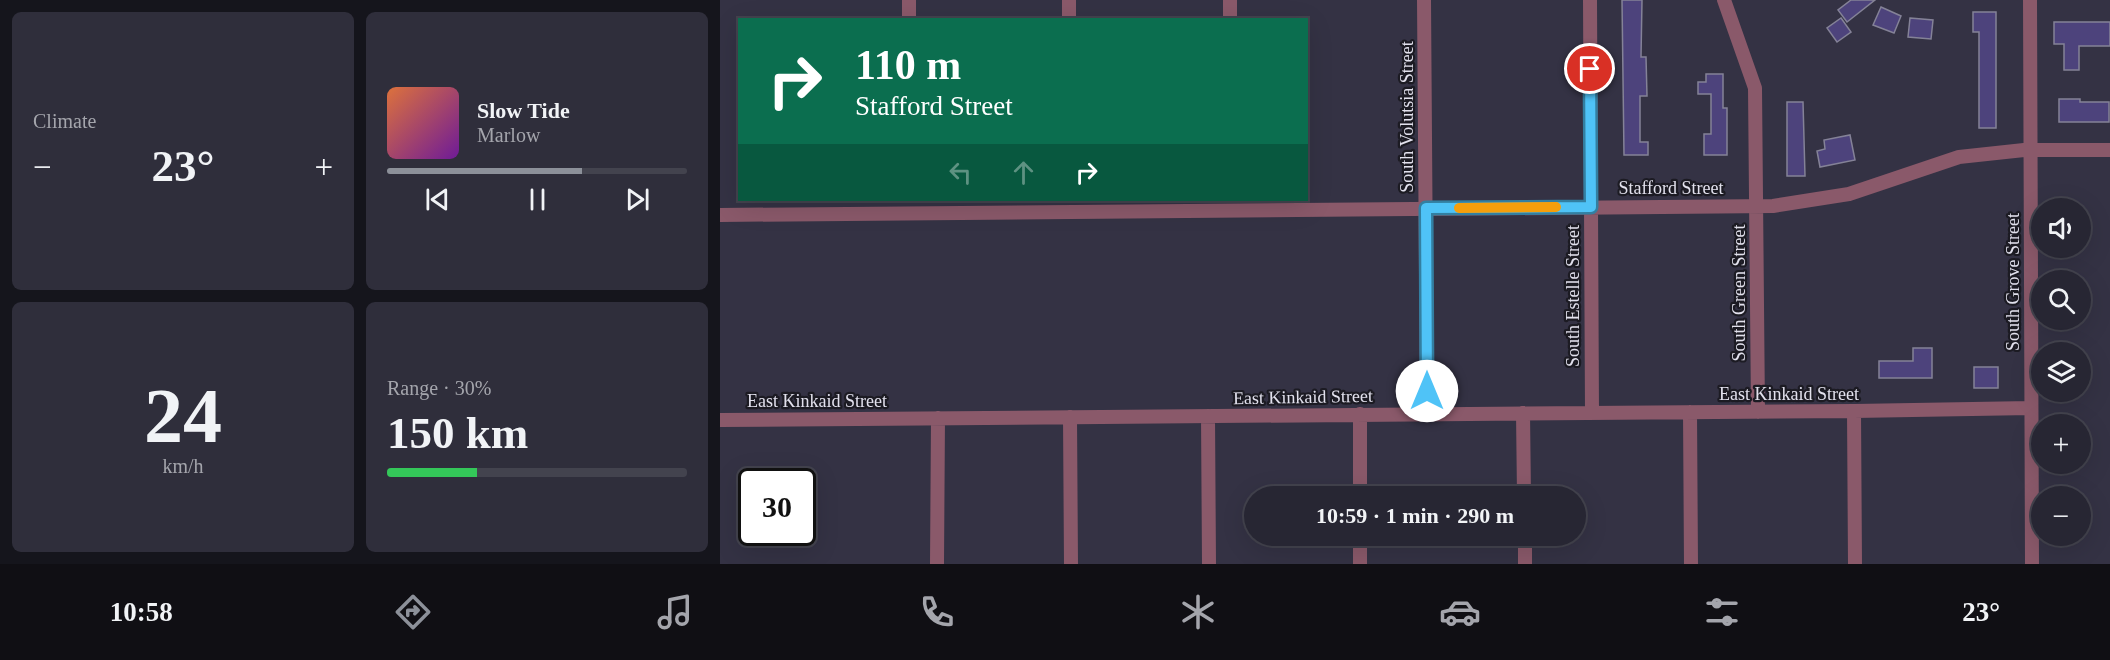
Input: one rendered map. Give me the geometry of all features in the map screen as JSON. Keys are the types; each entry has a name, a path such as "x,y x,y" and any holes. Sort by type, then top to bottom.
{"street":[{"path":"909,0 909,18"},
{"path":"1069,0 1069,18"},
{"path":"1230,0 1230,18"},
{"name":"South Volutsia Street","path":"1424,0 1427,414"},
{"name":"South Estelle Street","path":"1590,0 1592,412"},
{"name":"South Green Street","path":"1724,0 1755,88 1758,412"},
{"name":"South Grove Street","path":"2030,0 2032,564"},
{"name":"Stafford Street","path":"720,215 910,206 1230,205 1426,208 1773,206 1849,194 1959,157 2030,150 2110,150"},
{"name":"East Kinkaid Street","path":"720,420 2031,408"},
{"path":"1854,411 1855,564"},
{"path":"1690,412 1691,564"},
{"path":"1523,413 1524,486"},
{"path":"1360,414 1360,486"},
{"path":"1208,416 1209,564"},
{"path":"1070,417 1071,564"},
{"path":"937,564 938,418"},
{"path":"1360,546 1360,564"},
{"path":"1525,546 1525,564"}],"building":[{"path":"1622,0 1642,0 1641,57 1646,57 1647,96 1640,96 1640,142 1648,142 1648,155 1624,155"},
{"path":"1851,0 1875,0 1847,22 1838,10"},
{"path":"1881,7 1901,16 1894,33 1873,25"},
{"path":"1973,12 1996,12 1996,128 1979,128 1979,32 1973,32"},
{"path":"1841,18 1851,32 1837,42 1827,28"},
{"path":"1910,18 1933,20 1931,39 1908,37"},
{"path":"2054,22 2110,22 2110,46 2079,46 2079,70 2064,70 2064,44 2054,44"},
{"path":"1706,74 1723,74 1723,108 1727,108 1727,155 1704,155 1704,134 1711,134 1711,94 1698,94 1698,82 1706,82"},
{"path":"2059,99 2109,102 2109,122 2059,122"},
{"path":"1787,102 1803,102 1805,176 1787,176"},
{"path":"1850,135 1855,160 1820,167 1817,151 1825,149 1824,140"},
{"path":"1913,348 1932,348 1932,378 1879,378 1879,361 1913,361"},
{"path":"1974,367 1998,367 1998,388 1974,388"}],"slow traffic":[{"path":"1459,208 1556,207"}],"route":[{"path":"1427,391 1426,208 1591,207 1590,69"}]}
